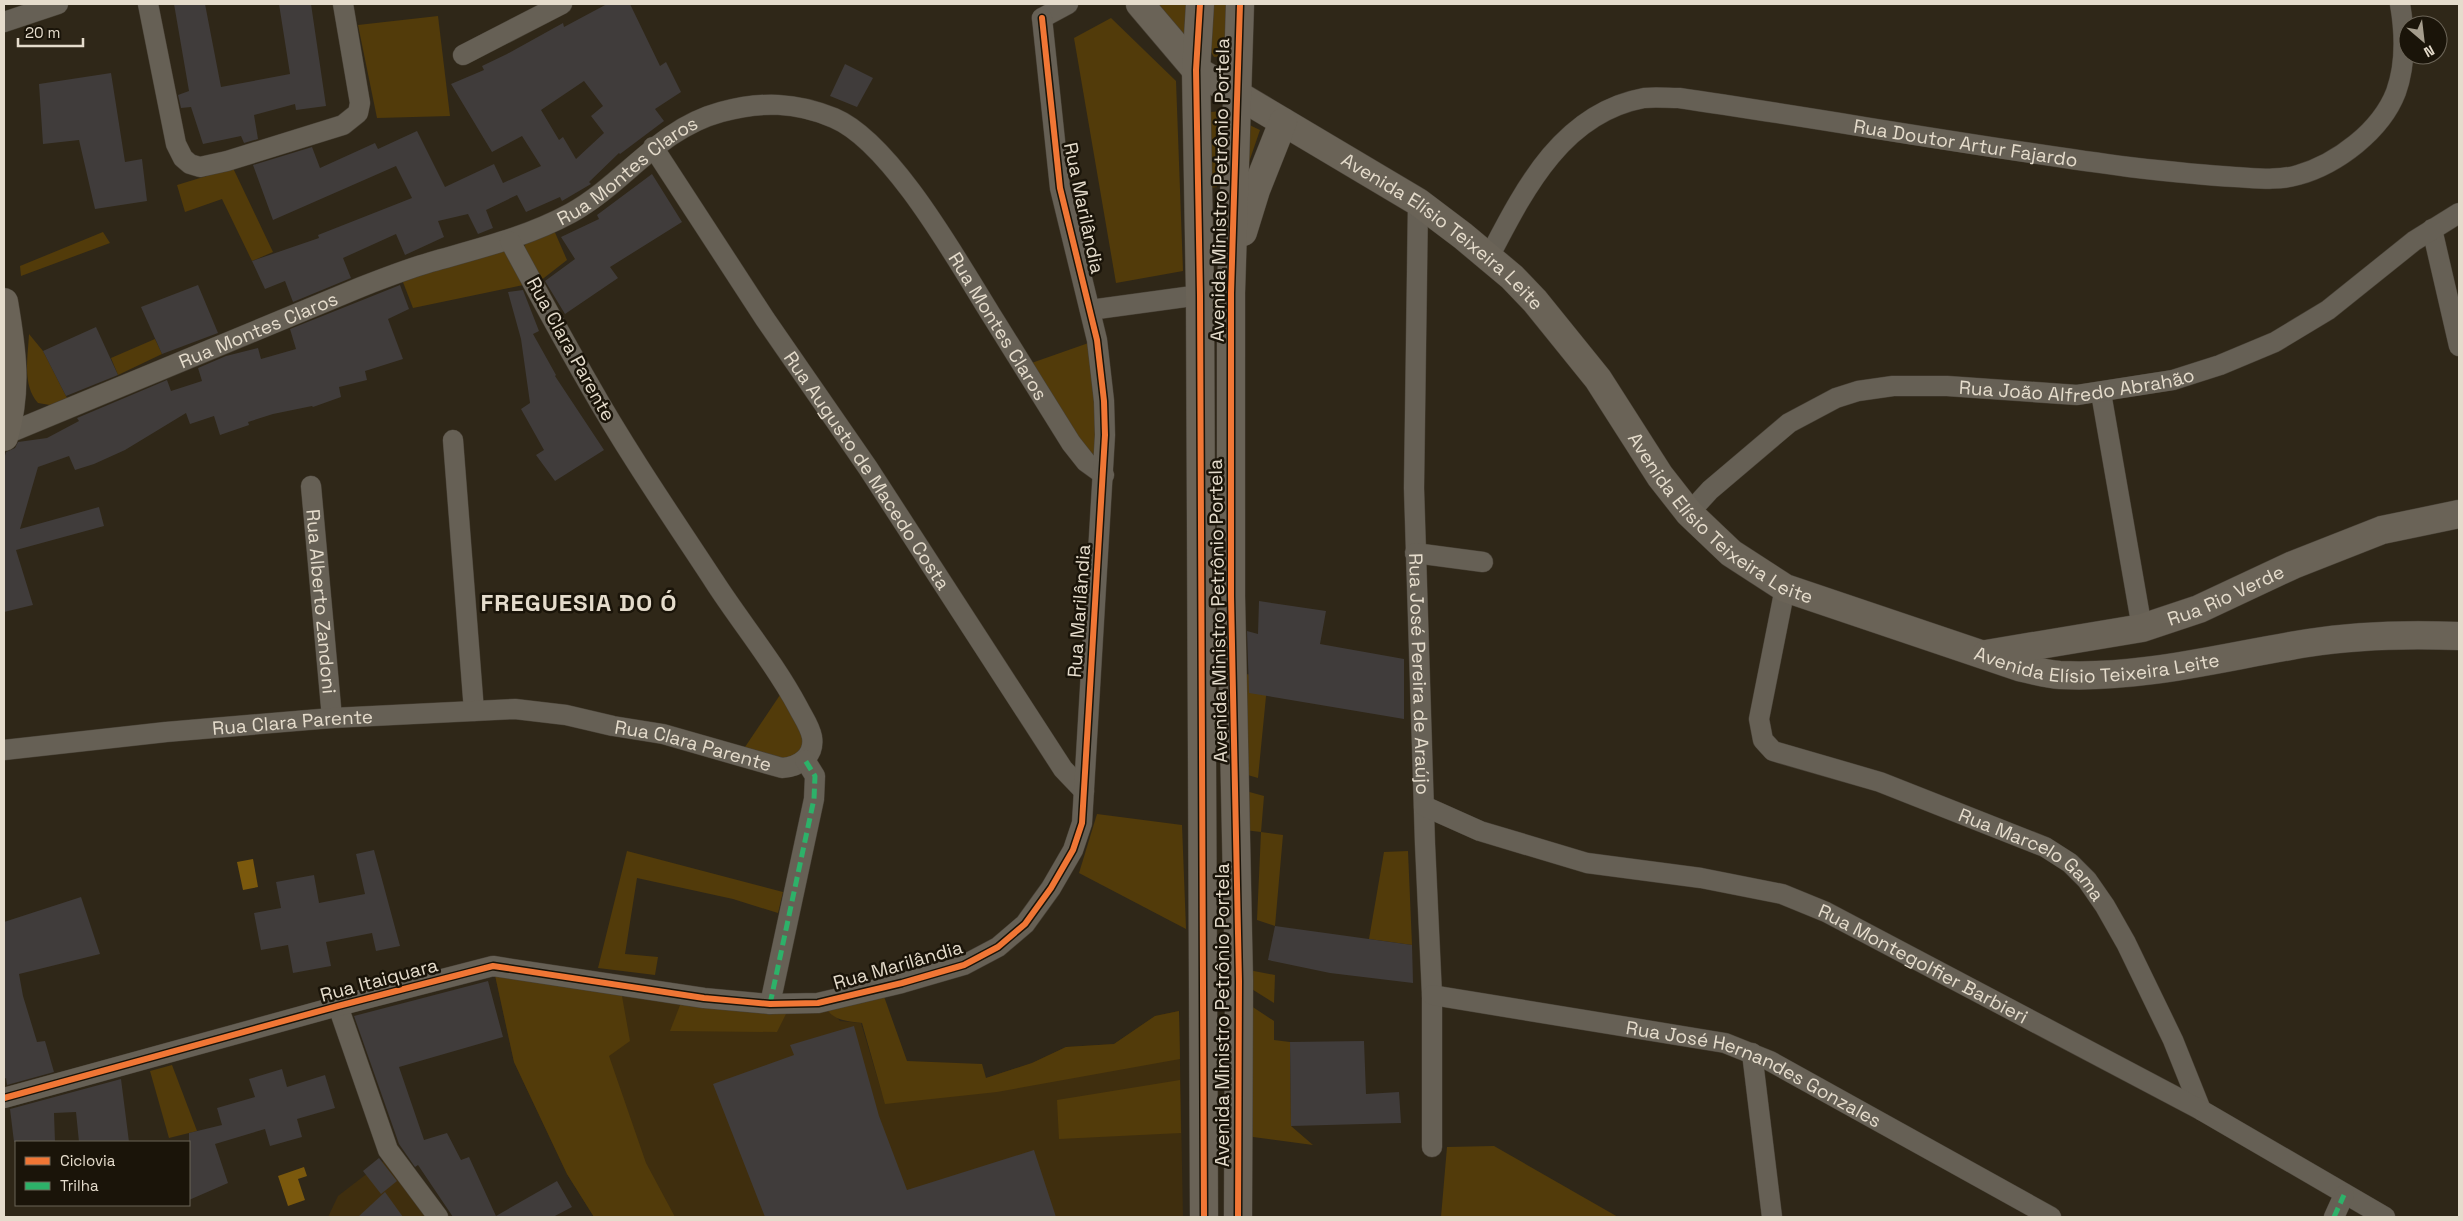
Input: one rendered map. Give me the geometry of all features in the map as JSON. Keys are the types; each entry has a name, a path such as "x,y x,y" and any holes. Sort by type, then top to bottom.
{"street":[{"path":"4,22 58,4"},
{"path":"148,4 176,144 183,158 190,164 200,167 228,161 343,125 358,113 360,102 343,4"},
{"path":"463,55 562,4"},
{"path":"1036,11 1068,4"},
{"name":"Avenida Elísio Teixeira Leite","path":"1140,4 1196,70 1418,202 1489,257 1535,301 1581,356 1598,379 1660,476 1689,513 1730,553 1785,588 2019,667 2058,675 2085,676 2167,669 2354,637 2394,634 2459,636"},
{"name":"Avenida Ministro Petrônio Portela","path":"1200,4 1196,70 1200,295 1204,1217"},
{"name":"Avenida Ministro Petrônio Portela","path":"1238,1217 1239,981 1231,596 1232,280 1240,4"},
{"name":"Rua Doutor Artur Fajardo","path":"1489,257 1521,196 1550,156 1573,131 1611,108 1646,98 1679,98 2070,159 2188,174 2268,179 2298,175 2316,168 2347,151 2369,131 2384,113 2396,93 2403,65 2404,27 2400,4"},
{"name":"Rua Marilândia","path":"770,1004 818,1002 902,984 964,965 998,947 1025,924 1051,888 1073,850 1082,823 1104,475 1105,435 1102,374 1090,310 1060,188 1036,11"},
{"name":"Rua Montes Claros","path":"4,436 361,287 430,262 510,241 573,212 592,199 653,147 682,128 720,112 759,103 796,106 835,119 860,135 895,172 936,225 1071,443 1086,462 1104,475"},
{"path":"1090,310 1200,295 1232,280 1256,190 1284,122"},
{"name":"Rua Augusto de Macedo Costa","path":"653,147 729,264 868,468 1063,769 1084,791"},
{"name":"Rua José Pereira de Araújo","path":"1418,202 1414,488 1432,995 1432,1147"},
{"name":"Rua João Alfredo Abrahão","path":"1689,513 1710,490 1789,423 1836,398 1858,391 1893,386 1947,386 2077,395 2101,393 2173,380 2220,365 2274,342 2328,310 2414,241 2459,213"},
{"path":"2432,229 2459,346"},
{"name":"Rua Clara Parente","path":"4,750 166,732 332,718 515,709 566,715 614,726 663,734 782,768 794,767 805,760 812,749 812,738 809,727 786,684 716,584 628,449 590,387 510,241"},
{"path":"4,302 13,352 14,380 4,436"},
{"path":"2101,393 2142,628"},
{"path":"453,440 474,711"},
{"name":"Rua Alberto Zandoni","path":"310,486 332,718"},
{"name":"Rua Rio Verde","path":"1984,654 2142,628 2199,609 2293,566 2382,530 2459,514"},
{"path":"1416,553 1483,562"},
{"name":"Rua Marcelo Gama","path":"1785,588 1759,719 1762,740 1773,751 1880,782 2045,846 2070,862 2087,880 2105,906 2126,943 2173,1040 2201,1110"},
{"path":"770,1004 814,799 815,776 805,760"},
{"name":"Rua Montegolfier Barbieri","path":"1424,806 1480,831 1587,863 1700,878 1782,894 1826,912 2201,1110 2385,1217"},
{"name":"Rua Itaiquara","path":"4,1098 338,1006 493,966 704,998 770,1004"},
{"name":"Rua José Hernandes Gonzales","path":"1432,995 1725,1043 1770,1061 2052,1217"},
{"path":"338,1006 388,1150 438,1217"},
{"path":"1752,1053 1772,1217"},
{"path":"2334,1217 2344,1194"}],"shaded area":[{"path":"1140,4 1200,4 1196,70"},
{"path":"1213,4 1229,4 1226,56 1214,57 1209,49"},
{"path":"438,16 450,116 377,118 358,25"},
{"path":"1111,18 1176,81 1183,271 1116,283 1074,38"},
{"path":"1222,111 1217,187 1210,188 1211,112"},
{"path":"1241,121 1260,130 1248,165"},
{"path":"233,168 273,252 252,261 222,199 185,212 177,185"},
{"path":"553,228 567,260 540,281 523,250 528,237"},
{"path":"103,232 110,243 21,276 20,266"},
{"path":"510,244 528,284 413,308 401,277"},
{"path":"29,334 43,351 67,398 50,405 38,403 33,396 27,370"},
{"path":"155,339 162,354 118,375 111,358"},
{"path":"1097,340 1104,475 1023,366"},
{"path":"1233,673 1268,676 1258,778 1234,771"},
{"path":"784,689 809,736 794,763 741,753"},
{"path":"1235,788 1264,796 1261,832 1236,829"},
{"path":"1097,814 1182,825 1186,929 1079,873"},
{"path":"1261,832 1283,835 1275,926 1257,920"},
{"path":"627,851 783,892 778,913 733,899 637,878 625,954 658,957 655,975 598,968"},
{"path":"1408,851 1412,945 1369,939 1384,852"},
{"path":"253,859 258,887 243,890 237,862"},
{"path":"493,966 823,1002 840,1021 861,1023 882,1093 986,1078 1032,1063 1066,1047 1114,1044 1155,1016 1179,1011 1183,1217 594,1217 567,1174 514,1062"},
{"path":"493,966 620,985 630,1041 609,1056 646,1163 675,1217 594,1217 567,1174 514,1062"},
{"path":"1238,968 1275,975 1274,1003 1239,981"},
{"path":"881,988 907,1061 982,1064 986,1078 1032,1063 1066,1047 1114,1044 1155,1016 1179,1011 1180,1059 997,1092 885,1104 862,1023 834,1016 823,1002"},
{"path":"684,995 791,1004 777,1032 670,1031"},
{"path":"1239,998 1274,1021 1274,1040 1290,1042 1291,1126 1313,1145 1238,1135"},
{"path":"172,1065 197,1131 169,1138 150,1071"},
{"path":"1180,1080 1181,1133 1059,1139 1057,1100"},
{"path":"1494,1146 1618,1217 1441,1217 1447,1147"},
{"path":"386,1159 429,1217 328,1217 338,1196"},
{"path":"304,1167 307,1176 298,1179 305,1200 288,1206 278,1176"}],"building":[{"path":"174,4 205,4 221,87 290,74 279,4 311,4 326,106 296,110 295,104 254,115 258,139 244,143 241,136 203,144 191,107 181,108 178,95 189,91"},
{"path":"607,4 630,4 660,66 666,62 681,92 655,109 664,121 619,153 589,182 591,184 562,201 560,197 526,212 517,195 486,210 493,228 478,234 468,214 438,221 444,237 405,255 396,234 343,258 351,278 293,302 285,281 265,289 252,261 319,238 318,235 412,198 396,166 273,220 253,165 312,147 320,168 375,143 378,149 417,131 445,187 494,164 503,183 541,166 522,136 492,152 451,84 484,70 482,66 563,23 564,27","holes":["584,81 603,106 591,116 604,133 576,159 563,137 559,140 541,110"]},
{"path":"845,64 873,78 857,107 830,96"},
{"path":"111,73 125,162 142,159 147,201 95,209 79,140 43,144 39,84"},
{"path":"652,174 682,222 610,267 618,278 565,314 545,281 575,259 561,237 599,219 597,215"},
{"path":"198,285 218,333 162,354 141,307"},
{"path":"400,285 409,309 388,319 403,359 365,371 367,380 339,387 341,397 313,407 273,414 248,422 249,425 220,435 214,416 190,424 186,413 125,450 94,464 75,470 69,456 38,467 20,529 99,507 104,526 16,550 33,605 4,612 4,459 6,452 15,448 18,442 47,438 79,421 77,418 167,380 171,391 202,381 198,368 226,356 258,348 261,359 296,349 290,329"},
{"path":"523,290 539,331 533,334 555,376 604,450 555,481 536,455 544,450 521,409 530,403 521,339 508,292"},
{"path":"96,327 118,375 66,396 43,351"},
{"path":"1259,601 1326,611 1320,644 1404,659 1404,719 1249,693 1247,631 1258,634"},
{"path":"374,850 400,946 376,951 372,933 326,942 331,966 293,973 288,945 261,950 254,913 281,908 276,882 314,875 319,903 365,894 356,854"},
{"path":"81,897 100,954 19,974 23,996 37,1042 45,1041 54,1072 7,1085 6,1078 4,1079 4,922"},
{"path":"1275,926 1412,945 1413,983 1330,973 1268,960"},
{"path":"488,981 503,1037 399,1067 424,1140 447,1133 461,1160 469,1157 496,1216 557,1181 572,1207 553,1217 453,1217 418,1165 415,1167 399,1144 354,1016"},
{"path":"854,1026 879,1116 907,1190 1034,1150 1056,1217 765,1217 713,1084 794,1055 790,1045"},
{"path":"1364,1041 1366,1094 1399,1092 1401,1123 1291,1126 1290,1042"},
{"path":"282,1069 287,1087 325,1075 335,1108 297,1119 302,1137 270,1146 265,1129 215,1144 228,1183 190,1200 189,1133 222,1125 217,1108 255,1097 249,1079"},
{"path":"121,1079 129,1141 79,1141 76,1112 54,1113 55,1141 14,1142 10,1109"},
{"path":"379,1158 397,1181 381,1194 363,1171"},
{"path":"385,1192 403,1217 358,1217"}],"marked path":[{"path":"770,1004 814,799 815,776 805,760"},
{"path":"2334,1217 2344,1195"}],"cycle path":[{"path":"1200,4 1196,70 1200,295 1204,1217"},
{"path":"1238,1217 1239,981 1231,596 1231,293 1240,4"},
{"path":"4,1098 338,1006 493,966 704,998 770,1004 818,1003 902,983 964,965 998,947 1025,924 1051,888 1073,850 1082,823 1105,435 1104,401 1097,340 1060,188 1042,18"}],"district":[{"name":"FREGUESIA DO Ó","path":"579,602"}]}
